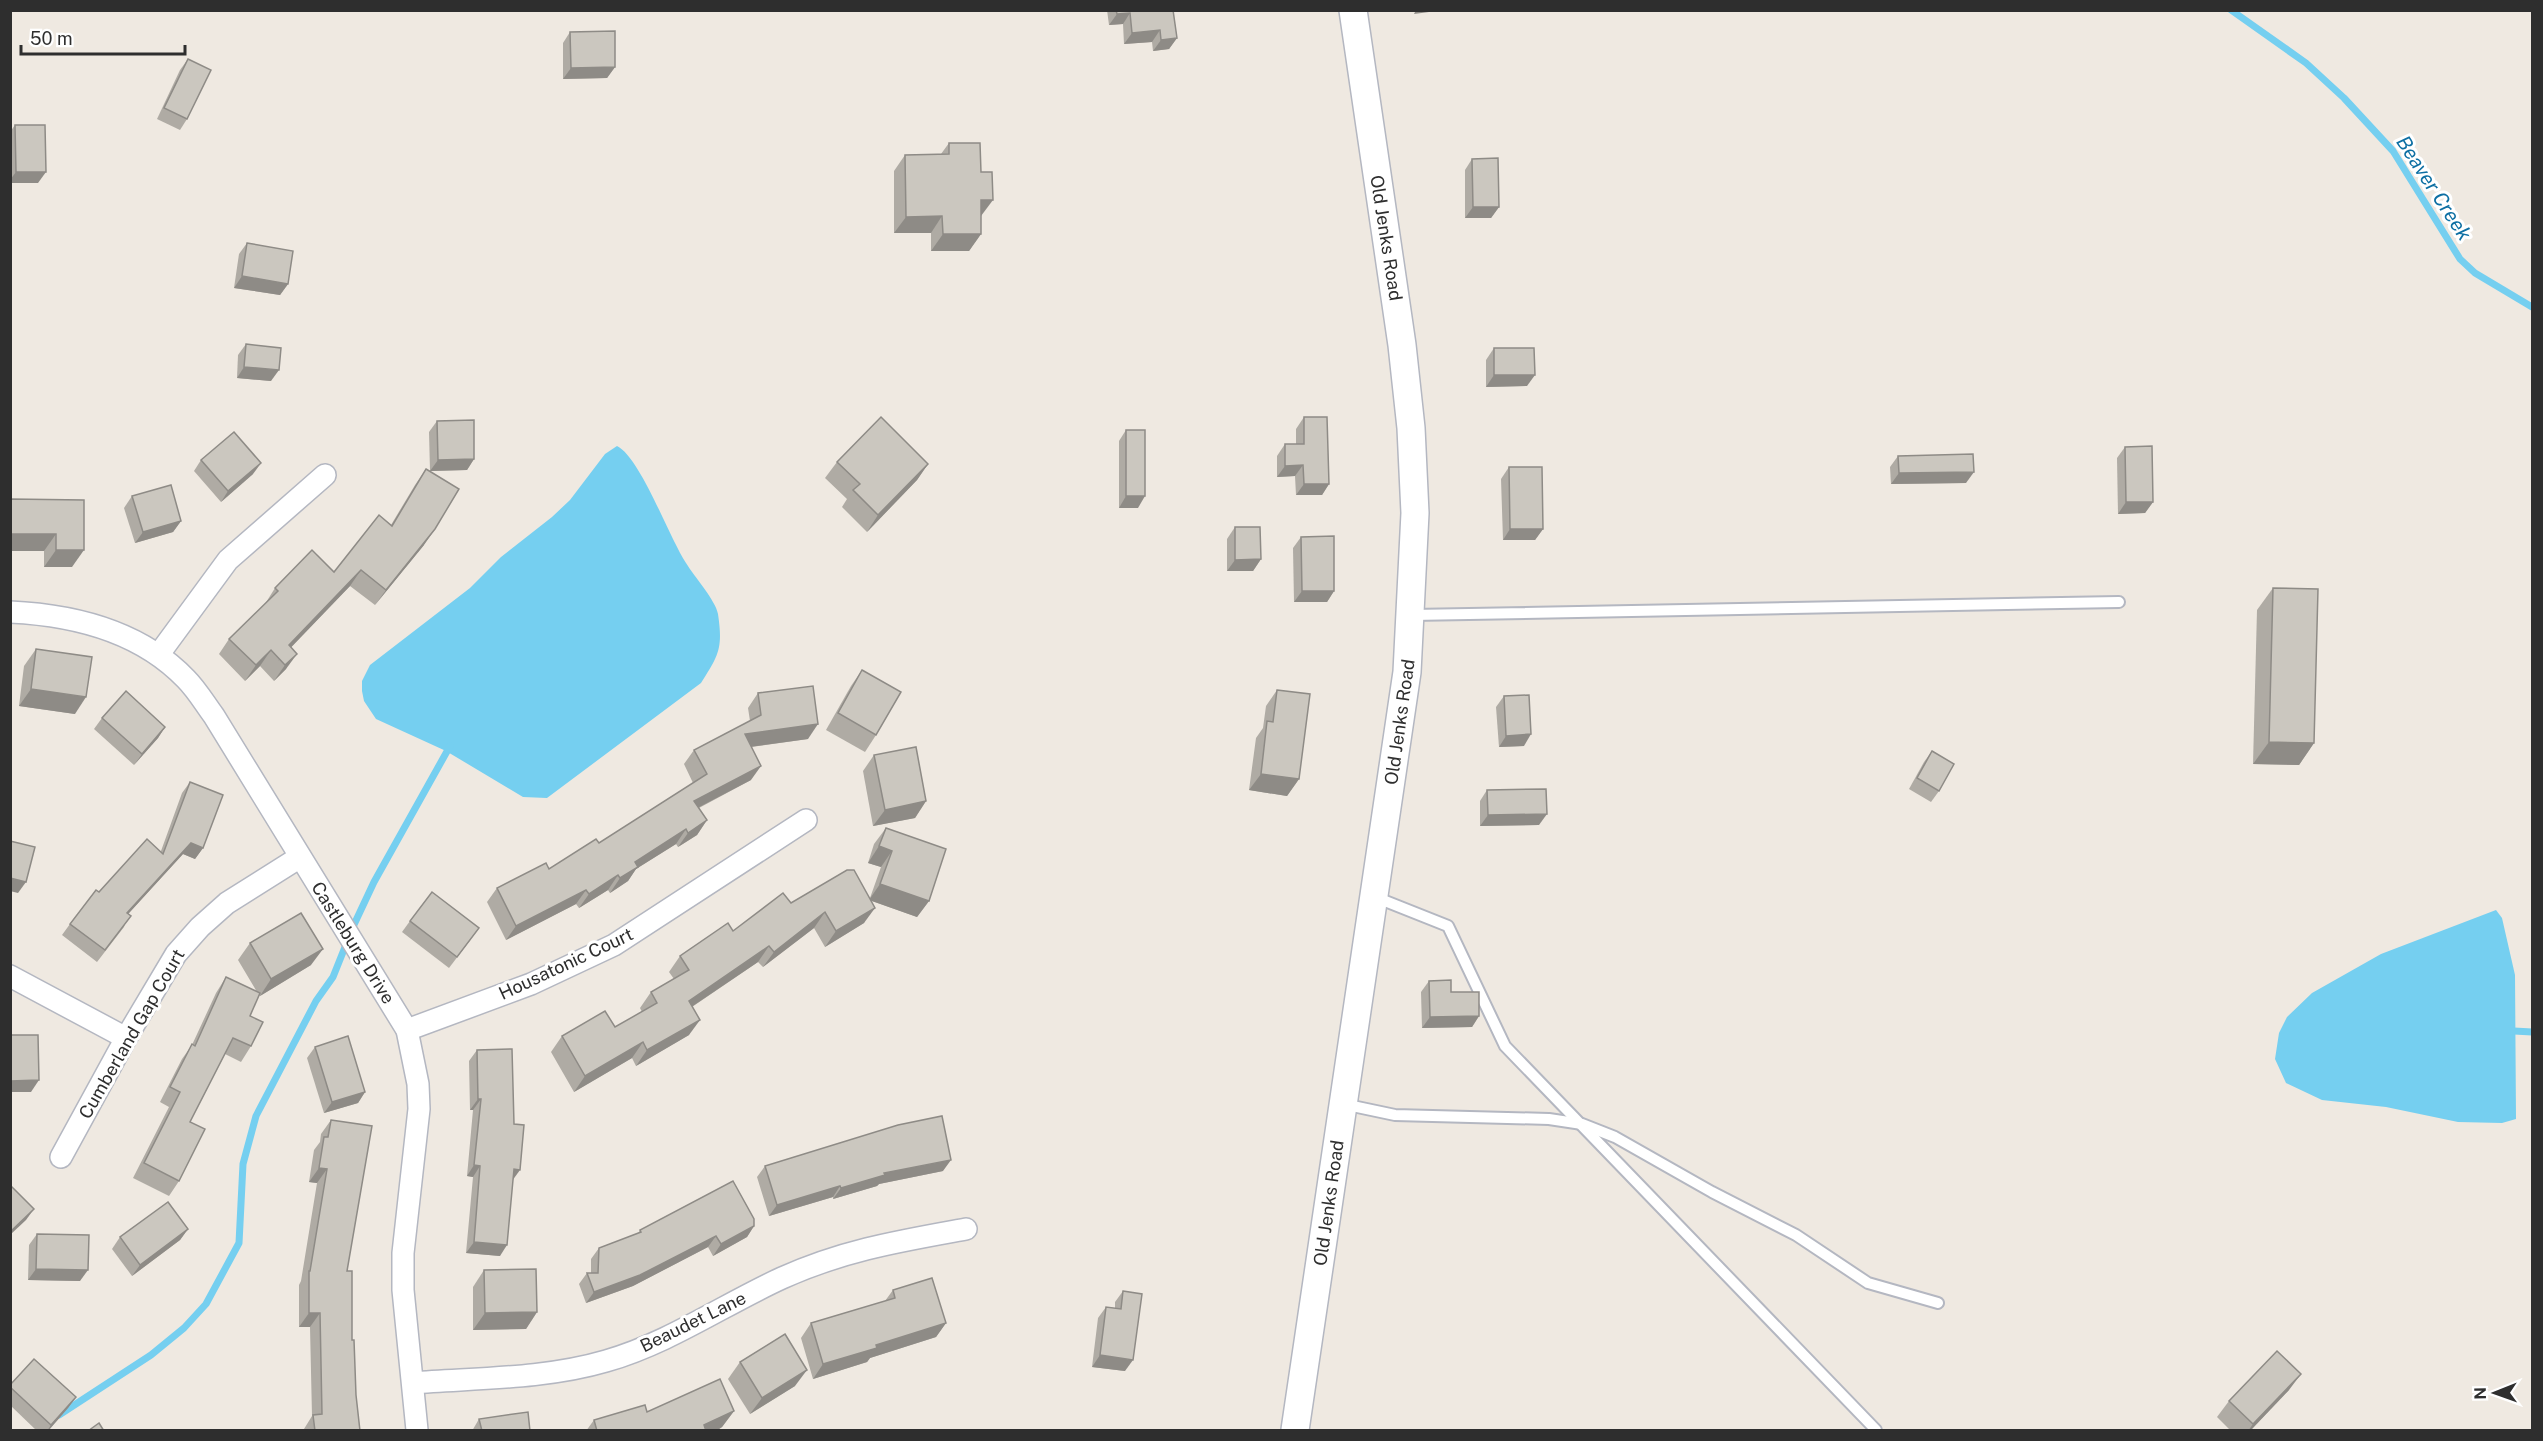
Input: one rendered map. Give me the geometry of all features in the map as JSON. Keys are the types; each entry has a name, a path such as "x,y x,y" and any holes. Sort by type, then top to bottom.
{"street":[{"name":"Old Jenks Road","path":"1295,1431 1375,897 1407,672 1412,615 1415,513 1411,428 1402,345 1353,10"},
{"path":"159,654 228,560 325,474"},
{"name":"Castleburg Drive","path":"10,612 82,620 121,634 159,654 188,680 214,716 407,1030 417,1075 419,1109 403,1253 403,1290 417,1431"},
{"name":"Housatonic Court","path":"407,1030 531,984 614,945 806,820"},
{"name":"Cumberland Gap Court","path":"61,1157 126,1038 176,954 200,927 227,903 300,857"},
{"path":"10,976 126,1038"},
{"name":"Beaudet Lane","path":"413,1383 547,1372 579,1368 607,1361 642,1349 814,1264 870,1246 966,1229"}],"lane":[{"path":"1412,615 2119,602"},
{"path":"1375,897 1448,926 1504,1046 1876,1431"},
{"path":"1343,1104 1395,1115 1549,1119 1582,1125 1615,1137 1712,1192 1796,1235 1868,1283 1938,1303"}],"water":[{"path":"617,446 635,465 679,551 709,596 718,614 720,643 716,658 701,683 547,798 523,797 446,751 376,719 364,701 362,691 362,681 370,665 470,588 501,557 552,517 570,500 605,454"},
{"path":"2496,910 2502,918 2515,975 2516,1119 2502,1123 2458,1122 2386,1107 2322,1100 2286,1083 2275,1059 2279,1033 2287,1017 2312,993 2381,954"}],"building":[{"path":"1116,10 1173,10 1177,38 1161,40 1160,30 1132,33 1130,13 1117,14"},
{"path":"615,31 615,67 571,68 570,32"},
{"path":"188,59 211,70 187,119 164,108"},
{"path":"15,125 45,125 46,172 16,172"},
{"path":"949,143 980,143 981,172 992,172 993,200 981,200 981,234 943,234 942,216 906,217 905,155 949,154"},
{"path":"1498,158 1499,207 1473,207 1472,159"},
{"path":"247,243 293,251 288,284 242,276"},
{"path":"246,344 281,348 279,370 244,367"},
{"path":"1494,348 1534,348 1535,375 1494,375"},
{"path":"881,417 928,464 878,515 853,490 860,484 837,462"},
{"path":"1304,417 1327,417 1329,484 1304,484 1303,465 1285,466 1285,444 1304,444"},
{"path":"474,420 474,459 438,460 437,421"},
{"path":"1126,430 1145,430 1145,496 1126,496"},
{"path":"234,432 261,463 228,491 201,460"},
{"path":"2152,446 2153,502 2126,502 2125,447"},
{"path":"1973,454 1974,472 1899,473 1898,456"},
{"path":"1509,467 1542,467 1543,529 1510,529"},
{"path":"426,469 459,489 435,529 386,590 361,570 289,645 297,654 285,665 271,650 256,665 229,639 278,591 275,588 312,550 334,572 379,515 392,526"},
{"path":"171,485 181,521 143,532 132,496"},
{"path":"10,499 84,500 84,550 56,550 56,534 10,534"},
{"path":"1235,527 1260,527 1261,559 1235,560"},
{"path":"1334,536 1334,591 1302,591 1301,537"},
{"path":"2273,588 2318,589 2314,743 2269,742"},
{"path":"36,649 92,657 86,697 31,689"},
{"path":"862,670 901,692 876,735 838,713"},
{"path":"813,686 818,724 745,734 761,766 694,801 707,820 688,833 686,829 635,862 638,867 620,878 618,875 589,894 586,890 516,926 497,888 546,863 549,869 596,839 599,843 707,774 694,750 761,715 758,693"},
{"path":"1277,690 1310,694 1299,779 1261,774 1267,721 1273,722"},
{"path":"126,691 165,727 142,754 102,718"},
{"path":"1529,695 1531,734 1506,736 1504,696"},
{"path":"916,747 926,801 885,810 874,755"},
{"path":"1932,751 1954,764 1939,791 1917,778"},
{"path":"190,782 223,795 203,848 191,843 127,913 131,916 105,950 70,924 96,890 99,892 147,839 163,854"},
{"path":"1546,789 1547,814 1488,815 1487,790"},
{"path":"886,828 946,849 929,901 880,884 892,851 879,846"},
{"path":"10,841 35,847 26,882 10,878"},
{"path":"847,870 854,870 875,908 836,931 825,912 774,952 769,946 689,1001 700,1020 647,1050 643,1042 585,1076 562,1036 605,1011 615,1027 657,1003 651,992 689,970 680,956 728,923 733,931 783,893 791,903"},
{"path":"432,892 479,928 457,957 410,921"},
{"path":"301,913 323,949 271,979 250,943"},
{"path":"226,977 260,993 250,1016 263,1022 251,1046 233,1038 190,1122 205,1129 179,1181 144,1163 180,1092 170,1087 192,1044 195,1046"},
{"path":"1451,980 1451,992 1479,992 1479,1016 1430,1017 1429,981"},
{"path":"10,1035 38,1035 39,1080 10,1081"},
{"path":"348,1036 365,1092 332,1102 315,1047"},
{"path":"512,1049 514,1124 524,1125 520,1170 514,1169 507,1245 474,1242 480,1166 474,1165 481,1099 478,1099 477,1050"},
{"path":"942,1116 951,1160 884,1173 885,1175 777,1205 765,1166 898,1125"},
{"path":"331,1120 372,1126 347,1271 352,1271 352,1340 354,1340 360,1431 315,1431 313,1415 322,1414 320,1313 309,1313 309,1271 327,1169 319,1168 324,1137 328,1137"},
{"path":"733,1181 754,1219 754,1226 721,1244 716,1236 640,1275 594,1292 587,1273 598,1273 599,1248 641,1232 640,1230"},
{"path":"10,1185 34,1209 10,1232"},
{"path":"168,1202 188,1229 140,1265 120,1237"},
{"path":"37,1234 89,1235 88,1270 36,1269"},
{"path":"536,1269 537,1312 485,1313 484,1270"},
{"path":"932,1278 946,1323 876,1345 877,1348 823,1364 811,1323 895,1298 893,1290"},
{"path":"1123,1291 1142,1294 1133,1360 1100,1355 1106,1307 1121,1309"},
{"path":"785,1334 807,1370 762,1398 740,1362"},
{"path":"2277,1351 2301,1374 2253,1424 2229,1401"},
{"path":"34,1359 76,1397 51,1425 10,1387"},
{"path":"720,1379 734,1411 704,1425 706,1431 597,1431 594,1420 645,1405 647,1412"},
{"path":"528,1412 530,1431 482,1431 479,1419"},
{"path":"99,1423 104,1431 88,1431"}],"waterway":[{"name":"Beaver Creek","path":"2231,10 2306,63 2344,98 2393,151 2460,259 2475,273 2532,307"},
{"path":"351,931 374,882 450,746"},
{"path":"59,1415 151,1355 184,1328 206,1304 239,1243 243,1164 256,1116 316,1001 333,977 347,942"},
{"path":"2514,1031 2532,1032"}]}
